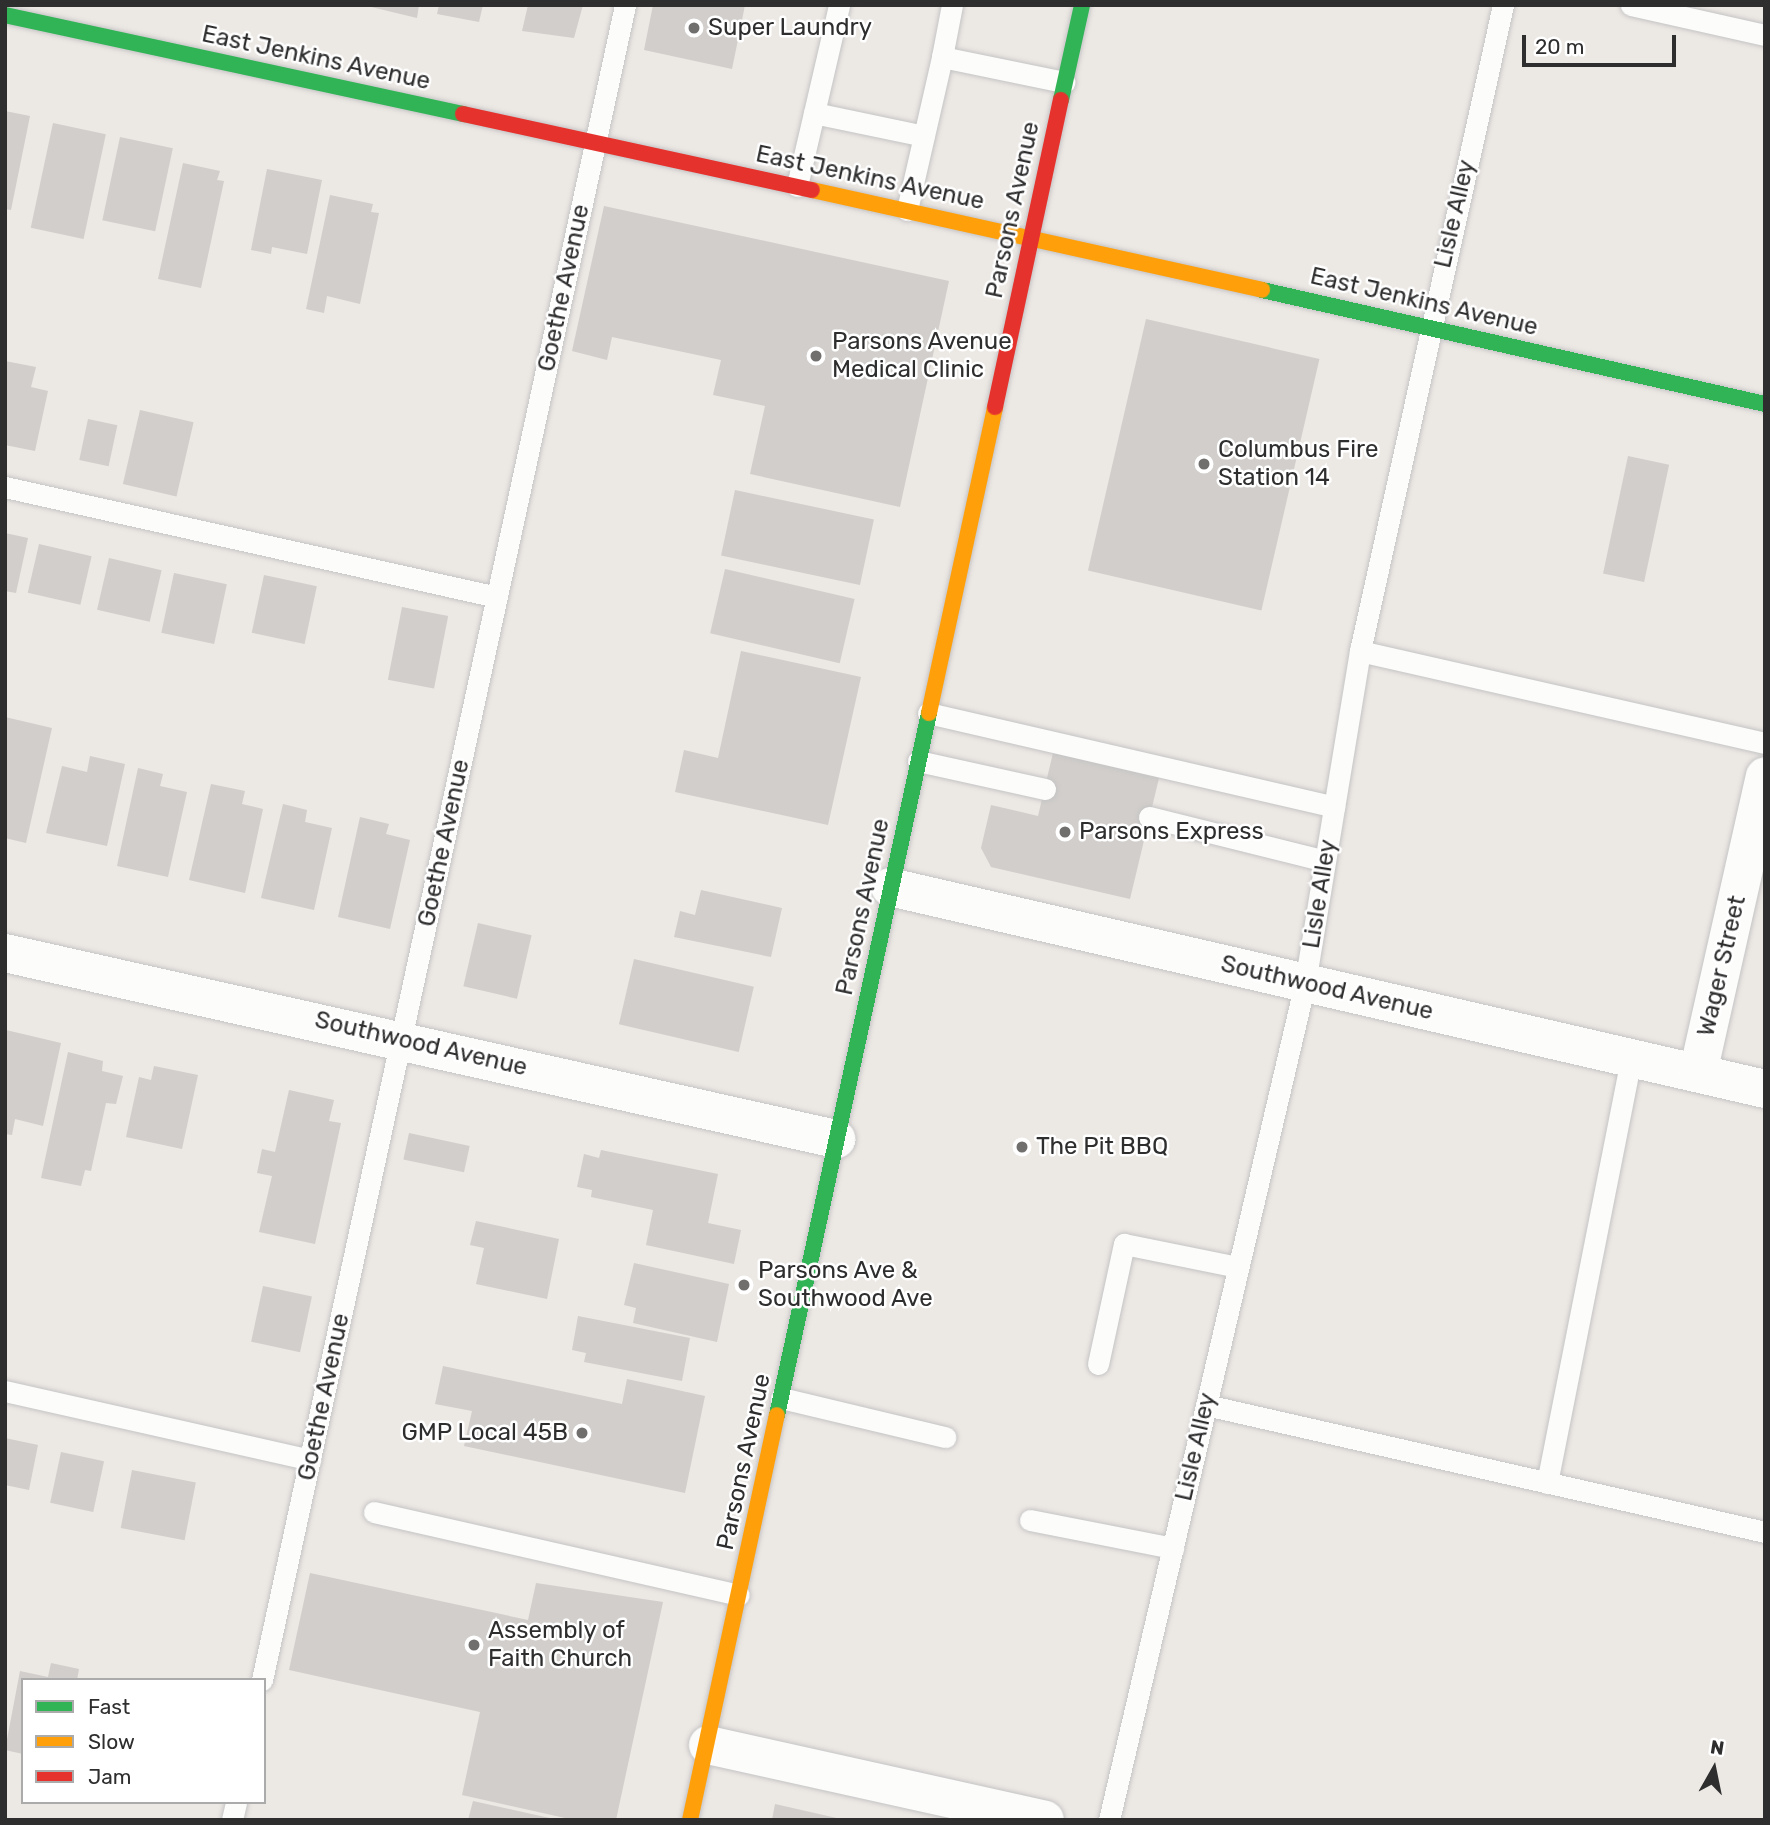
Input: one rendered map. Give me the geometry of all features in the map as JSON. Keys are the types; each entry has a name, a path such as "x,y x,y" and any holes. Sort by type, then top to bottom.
{"main road":[{"name":"Parsons Avenue","path":"690,1820 1082,5"},
{"name":"East Jenkins Avenue","path":"5,15 1031,237 1765,404"}],"street":[{"name":"Wager Street","path":"1698,1073 1765,776"},
{"name":"Southwood Avenue","path":"890,887 1765,1088"},
{"name":"Southwood Avenue","path":"5,953 401,1039 836,1139"},
{"path":"708,1745 1045,1820"}],"lane":[{"name":"Goethe Avenue","path":"262,1678 625,5"},
{"path":"797,186 839,5"},
{"path":"906,210 953,5"},
{"name":"Lisle Alley","path":"1109,1820 1305,982 1360,651 1429,327 1503,5"},
{"path":"1631,5 1765,35"},
{"path":"942,57 1065,82"},
{"path":"814,113 923,136"},
{"path":"5,486 497,597"},
{"path":"1360,651 1765,743"},
{"path":"928,713 1334,807"},
{"path":"918,761 1045,789"},
{"path":"1149,817 1325,861"},
{"path":"1547,1483 1631,1059"},
{"path":"1098,1364 1124,1244 1238,1267"},
{"path":"5,1391 310,1460"},
{"path":"781,1398 946,1437"},
{"path":"1206,1405 1765,1532"},
{"path":"374,1511 739,1595"},
{"path":"1030,1520 1173,1548"}],"building":[{"path":"363,5 419,5 417,18"},
{"path":"439,5 483,5 479,22 437,14"},
{"path":"528,5 583,5 574,38 522,31"},
{"name":"Super Laundry","path":"653,5 745,5 732,69 644,50"},
{"path":"5,111 30,116 11,210 5,209"},
{"path":"53,123 106,134 84,239 31,228"},
{"path":"120,137 173,148 155,231 102,220"},
{"path":"183,163 220,171 217,180 224,181 201,288 158,279"},
{"path":"267,169 322,180 307,254 272,247 271,254 251,250"},
{"path":"330,195 373,204 371,212 379,213 360,304 327,296 324,313 306,309"},
{"name":"Parsons Avenue Medical Clinic","path":"604,206 949,281 900,507 750,474 765,406 713,395 721,360 612,337 607,360 572,351"},
{"name":"Columbus Fire Station 14","path":"1146,319 1319,359 1261,610 1088,570"},
{"path":"5,361 36,367 31,387 48,391 35,451 5,445"},
{"path":"140,410 194,422 176,496 123,484"},
{"path":"88,419 117,425 109,466 79,460"},
{"path":"1628,456 1669,465 1644,582 1603,573"},
{"path":"735,490 874,520 860,585 721,556"},
{"path":"5,533 28,538 16,593 5,591"},
{"path":"39,544 92,556 80,605 28,593"},
{"path":"109,558 162,570 150,622 97,610"},
{"path":"725,569 855,599 840,663 710,633"},
{"path":"174,573 227,584 214,644 161,633"},
{"path":"264,575 317,586 305,644 252,633"},
{"path":"402,607 448,616 434,689 388,680"},
{"path":"741,651 861,677 828,825 675,792 684,750 718,758"},
{"path":"5,717 52,728 26,843 5,838"},
{"name":"Parsons Express","path":"1053,753 1159,778 1130,899 991,867 981,848 991,805 1038,816"},
{"path":"90,756 125,764 107,846 46,833 62,766 87,772"},
{"path":"138,768 163,774 160,786 187,792 168,877 117,866"},
{"path":"211,784 245,791 242,804 263,809 245,893 189,880"},
{"path":"283,804 307,810 305,822 332,828 314,910 261,898"},
{"path":"360,817 389,824 386,834 410,840 390,929 338,917"},
{"path":"701,890 782,908 771,957 674,937 680,911 695,915"},
{"path":"478,923 532,935 517,999 463,986"},
{"path":"634,959 754,987 739,1052 619,1024"},
{"path":"6,1030 61,1043 43,1126 15,1119 12,1135 5,1134"},
{"path":"68,1052 103,1061 102,1071 123,1076 116,1104 106,1103 91,1171 85,1170 81,1186 41,1178"},
{"path":"154,1066 198,1075 182,1149 126,1137 139,1077 151,1080"},
{"path":"289,1090 334,1100 329,1121 341,1123 315,1244 259,1232 272,1176 257,1173 262,1149 275,1152"},
{"path":"409,1133 470,1146 464,1172 403,1159"},
{"path":"601,1150 718,1174 708,1223 741,1230 734,1264 646,1245 653,1210 591,1197 592,1190 577,1187 584,1154 599,1158"},
{"path":"476,1221 559,1239 547,1299 476,1284 484,1248 470,1245"},
{"path":"634,1263 729,1284 717,1342 633,1323 636,1308 624,1305"},
{"path":"263,1286 312,1296 300,1352 251,1342"},
{"path":"578,1316 690,1338 682,1381 584,1362 586,1353 572,1350"},
{"name":"GMP Local 45B","path":"443,1366 622,1404 627,1379 705,1396 685,1493 464,1446 472,1411 435,1404"},
{"path":"5,1438 38,1445 29,1490 5,1485"},
{"path":"61,1452 104,1461 93,1512 50,1503"},
{"path":"132,1470 196,1482 185,1540 121,1528"},
{"name":"Assembly of Faith Church","path":"310,1573 528,1620 536,1583 663,1602 616,1820 574,1820 462,1795 480,1712 289,1670"},
{"path":"51,1663 79,1669 77,1678 21,1678 21,1754 5,1750 20,1671 48,1677"},
{"path":"473,1801 554,1819 554,1820 468,1820"},
{"path":"775,1804 841,1819 841,1820 772,1820"}],"traffic: fast":[{"path":"1061,100 1082,5"},
{"path":"5,15 463,114"},
{"path":"1262,290 1765,404"},
{"path":"777,1415 929,713"}],"traffic: slow":[{"path":"812,190 1262,290"},
{"path":"929,713 995,407"},
{"path":"690,1820 777,1415"}],"traffic: jam":[{"path":"995,407 1061,100"},
{"path":"463,114 812,190"}],"place":[{"name":"Super Laundry","path":"694,28"},
{"name":"Parsons Avenue Medical Clinic","path":"816,356"},
{"name":"Columbus Fire Station 14","path":"1204,464"},
{"name":"Parsons Express","path":"1065,832"},
{"name":"The Pit BBQ","path":"1022,1147"},
{"name":"Parsons Ave & Southwood Ave","path":"744,1285"},
{"name":"GMP Local 45B","path":"582,1433"},
{"name":"Assembly of Faith Church","path":"474,1645"}]}
